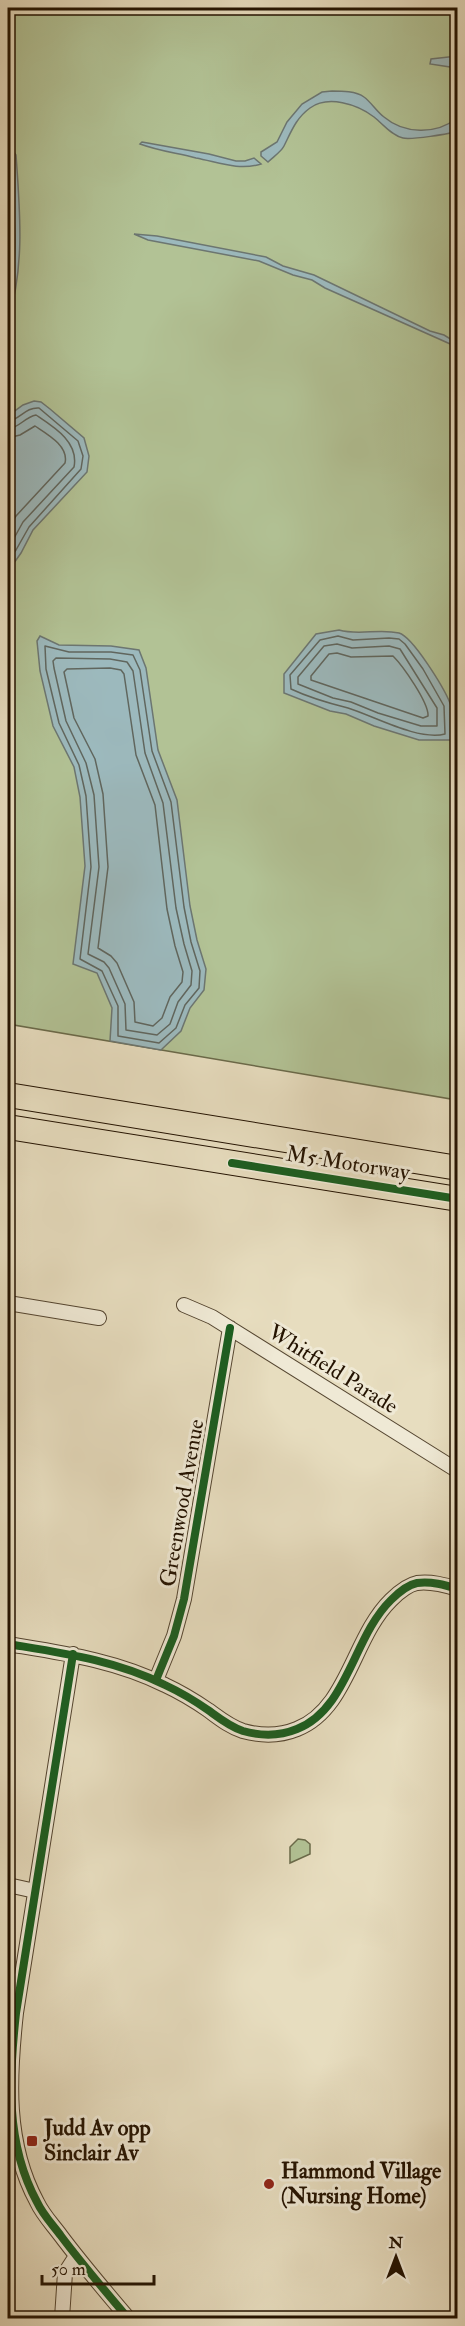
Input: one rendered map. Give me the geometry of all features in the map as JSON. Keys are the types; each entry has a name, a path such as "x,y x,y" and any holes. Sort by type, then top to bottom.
{"highway":[{"name":"M5 Motorway","path":"8,1095 458,1168"},
{"name":"M5 Motorway","path":"8,1126 458,1199"}],"street":[{"path":"8,1304 99,1318"},
{"name":"Whitfield Parade","path":"184,1305 212,1317 458,1471"},
{"name":"Greenwood Avenue","path":"156,1680 174,1636 184,1599 230,1328"},
{"path":"8,1644 73,1654 156,1680 241,1730 264,1735 290,1732 314,1720 329,1705 368,1629 394,1597 416,1584 438,1584 458,1588"},
{"path":"73,1654 35,1891 12,2012 11,2134 37,2203 76,2256 128,2319"},
{"path":"8,1885 35,1891"},
{"path":"62,2319 65,2273 76,2256"}],"green space":[{"path":"8,8 457,8 457,1100 8,1024"},
{"path":"298,1839 310,1844 310,1854 290,1863 290,1847"}],"water":[{"path":"457,56 457,74 450,67 430,64 431,59"},
{"path":"322,92 361,95 384,117 401,127 430,130 449,124 457,118 457,131 403,138 359,108 342,103 325,102 310,108 301,116 283,148 268,162 261,156 261,152 277,142 287,122 302,104"},
{"path":"142,142 236,161 254,158 261,164 244,167 228,165 140,144"},
{"path":"8,144 16,155 20,239 17,280 8,320"},
{"path":"134,234 157,236 266,257 283,266 314,275 430,331 444,335 457,343 457,347 325,288 312,280 259,261 148,240"},
{"path":"34,401 41,402 84,438 89,456 87,472 33,530 21,553 8,567 8,416 23,405"},
{"path":"339,630 347,632 384,631 399,633 405,637 428,664 450,703 452,740 419,740 374,726 346,714 330,711 284,693 284,674 316,634"},
{"path":"40,636 59,645 111,646 139,650 146,668 158,750 177,800 190,906 206,969 204,990 190,1008 181,1031 161,1050 110,1041 112,1008 97,973 73,964 85,866 80,797 74,767 53,726 40,671 37,641"}],"cycle path":[{"path":"232,1163 458,1199"},
{"path":"156,1680 174,1636 184,1599 230,1328"},
{"path":"8,1644 88,1658 127,1669 176,1691 238,1729 257,1734 277,1734 297,1729 314,1719 328,1706 378,1615 400,1592 417,1583 438,1584 458,1589"},
{"path":"73,1654 16,2013 12,2061 12,2109 19,2157 39,2207 128,2318"}],"place":[{"name":"Judd Av opp Sinclair Av","path":"32,2141"},
{"name":"Hammond Village (Nursing Home)","path":"269,2184"}]}
